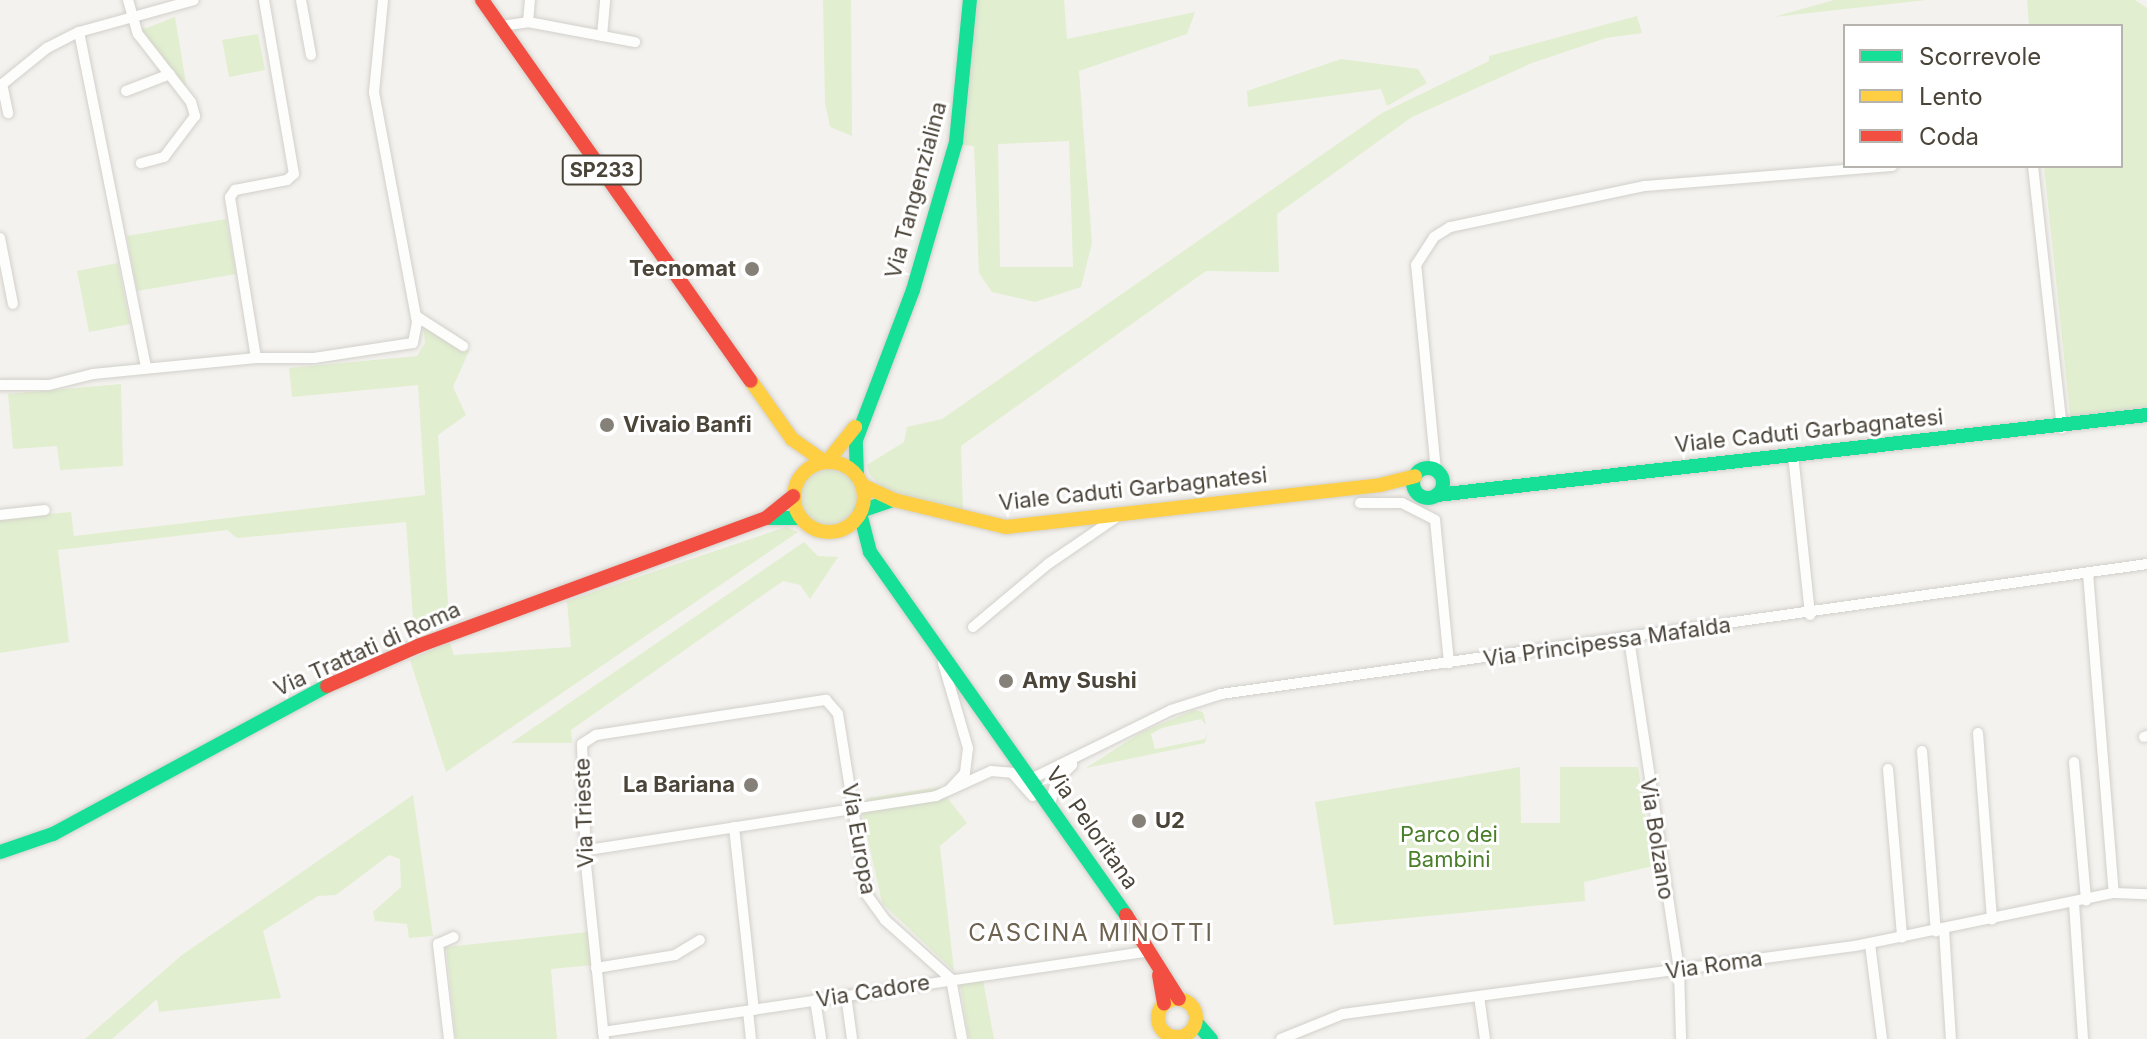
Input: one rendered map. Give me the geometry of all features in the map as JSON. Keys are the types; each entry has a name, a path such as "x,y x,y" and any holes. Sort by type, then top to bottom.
{"main road":[{"name":"SP233","path":"482,0 735,362"},
{"name":"Via Tangenzialina","path":"859,481 856,440 913,290 956,142 970,0"},
{"path":"735,362 796,444 859,481 861,512"},
{"path":"735,362 791,450 798,480 793,496 800,518 811,528 831,533 847,528 861,512 894,500"},
{"name":"Via Tangenzialina","path":"826,462 852,434 876,384"},
{"name":"Viale Caduti Garbagnatesi","path":"1380,485 1437,495 1475,488 2062,428 2147,415"},
{"path":"798,480 826,462"},
{"name":"Viale Caduti Garbagnatesi","path":"859,481 894,500 1001,527 1380,485 1429,473 1475,488"},
{"path":"1418,494 1429,473"},
{"path":"1429,473 1437,495"},
{"name":"Via Trattati di Roma","path":"0,852 53,834 306,696 418,646 766,518 793,496"},
{"name":"Via Peloritana","path":"861,512 870,552 1166,973 1179,999"},
{"name":"Via Trattati di Roma","path":"766,518 800,518"},
{"name":"Via Peloritana","path":"831,533 870,552"},
{"name":"Via Peloritana","path":"1018,764 1031,779 1162,981 1164,1004"},
{"path":"1196,1022 1192,1037 1163,1031 1158,1020 1164,1004 1179,999 1192,1006 1196,1022 1211,1039"}],"street":[{"path":"128,0 138,34 191,102 194,122 164,157 141,163"},
{"path":"8,113 1,85 47,48 79,32 194,0"},
{"path":"256,358 230,197 240,189 292,178 294,169 264,0"},
{"path":"301,0 311,55"},
{"path":"0,385 49,385 146,368 256,358 314,358 413,343 416,316 374,92 383,0"},
{"path":"528,22 530,0"},
{"path":"602,36 605,0"},
{"path":"501,26 528,22 635,42"},
{"path":"79,32 146,368"},
{"path":"126,91 170,74"},
{"path":"1429,473 1430,438 1416,265 1424,246 1450,227 1644,186 1867,168"},
{"path":"2033,168 2062,428"},
{"path":"0,238 13,304"},
{"path":"416,316 463,346"},
{"path":"1793,455 1810,615"},
{"path":"1360,503 1402,503 1435,520 1449,663"},
{"path":"0,515 45,510"},
{"path":"973,627 1048,564 1120,514"},
{"name":"Via Principessa Mafalda","path":"1031,779 1080,759 1151,719 1205,698 1810,615 2147,564"},
{"path":"2088,573 2114,893"},
{"name":"Via Bolzano","path":"1629,639 1679,970 1681,1039"},
{"path":"940,653 968,748 965,773 942,794"},
{"name":"Via Europa","path":"831,702 838,714 869,902 951,979"},
{"name":"Via Trieste","path":"604,1035 580,751 588,738 831,702"},
{"path":"1978,733 1992,919"},
{"path":"1922,751 1951,1039"},
{"name":"Via Principessa Mafalda","path":"1047,806 1056,781 1080,759"},
{"path":"2074,762 2086,900"},
{"path":"1888,769 1902,937"},
{"path":"588,850 942,794 988,772 1004,771 1015,775 1047,806"},
{"path":"734,827 751,1039"},
{"name":"Via Roma","path":"1281,1039 1343,1014 1870,944 2114,893 2147,894"},
{"path":"2074,903 2083,1039"},
{"path":"449,1039 438,944 454,937"},
{"path":"596,968 675,955 700,940"},
{"path":"1870,944 1882,1039"},
{"name":"Via Cadore","path":"604,1035 846,995 1144,952"},
{"path":"951,979 962,1039"},
{"path":"846,995 852,1039"},
{"path":"1479,996 1485,1039"},
{"path":"815,1000 821,1039"}],"green space":[{"path":"823,0 851,0 852,136 830,127 825,103"},
{"path":"976,0 1064,0 1067,39 1195,12 1187,34 1079,71 1092,243 1081,287 1035,302 992,292 979,273 974,146 962,145","holes":["1069,141 1073,267 1000,267 998,144"]},
{"path":"1834,0 1926,0 1774,17"},
{"path":"2027,0 2135,0 2147,8 2147,408 2071,423 2044,168 2123,168 2123,24 2029,24"},
{"path":"1637,16 1642,33 1606,38 1532,63 1412,117 1277,214 1279,272 1206,271 961,446 963,511 887,492 869,474 867,465 904,442 907,427 942,419 1382,113 1489,61 1489,56"},
{"path":"175,17 187,89 141,30"},
{"path":"258,34 265,70 229,77 222,40"},
{"path":"1341,59 1418,69 1427,83 1387,106 1381,89 1248,107 1247,91"},
{"path":"226,219 236,274 137,291 127,236"},
{"path":"118,263 130,324 89,332 77,271"},
{"path":"423,325 469,351 453,387 466,415 438,435 449,620 414,632 406,522 237,538 227,530 58,550 69,642 0,653 0,518 71,512 74,536 425,495 418,385 292,397 289,368 417,356 425,343"},
{"path":"121,384 123,466 60,470 57,446 13,449 8,394"},
{"path":"829,466 841,468 852,475 859,486 859,510 852,521 841,528 829,530 817,528 806,521 799,510 797,498 799,486 806,475 817,468"},
{"path":"786,527 798,532 446,772 410,660 449,641 454,655 571,647 567,601"},
{"path":"804,542 818,556 838,557 810,599 800,585 783,581 571,730 572,743 511,743"},
{"path":"1194,710 1203,712 1206,725 1201,719 1162,728 1151,734 1155,749 1205,739 1208,732 1205,743 1086,768 1142,732"},
{"name":"Parco dei Bambini","path":"1520,767 1521,823 1560,823 1560,767 1638,767 1653,866 1584,882 1585,901 1334,925 1315,802"},
{"path":"939,787 967,823 940,846 954,971 882,903 861,807 868,798"},
{"path":"413,795 433,936 409,938 407,924 375,921 373,912 401,887 400,859 389,855 336,895 318,896 263,931 281,998 159,1012 157,999 112,1039 85,1039 182,955"},
{"path":"588,932 593,965 551,969 557,1039 456,1039 446,947"},
{"path":"983,980 994,1039 969,1039 960,984"}],"traffic: fast":[{"path":"857,476 856,440 913,290 956,142 970,0"},
{"path":"1437,495 2147,415"},
{"path":"1428,468 1438,473 1443,483 1438,493 1428,498 1418,493 1413,483 1418,473 1428,468"},
{"path":"861,511 893,500"},
{"path":"860,513 870,552 1126,915"},
{"path":"770,518 800,518"},
{"path":"0,852 53,834 327,686"},
{"path":"1196,1022 1211,1039"}],"traffic: slow":[{"path":"751,381 792,439 825,462"},
{"path":"827,462 855,427"},
{"path":"822,462 836,462 858,477 864,497 862,510 854,522 836,532 822,532 800,517 794,504 794,490 809,468 822,462"},
{"path":"862,485 894,500 1006,527 1380,485 1415,476"},
{"path":"1177,999 1190,1005 1196,1018 1190,1031 1177,1037 1164,1031 1158,1018 1164,1005 1177,999"}],"traffic: jam":[{"path":"482,0 751,381"},
{"path":"327,686 418,646 766,518 793,496"},
{"path":"1126,915 1179,999"},
{"path":"1159,975 1164,1004"}],"place":[{"name":"Tecnomat","path":"752,269"},
{"name":"Vivaio Banfi","path":"607,425"},
{"name":"Amy Sushi","path":"1006,681"},
{"name":"La Bariana","path":"751,785"},
{"name":"U2","path":"1139,821"}],"district":[{"name":"CASCINA MINOTTI","path":"1091,933"}]}
